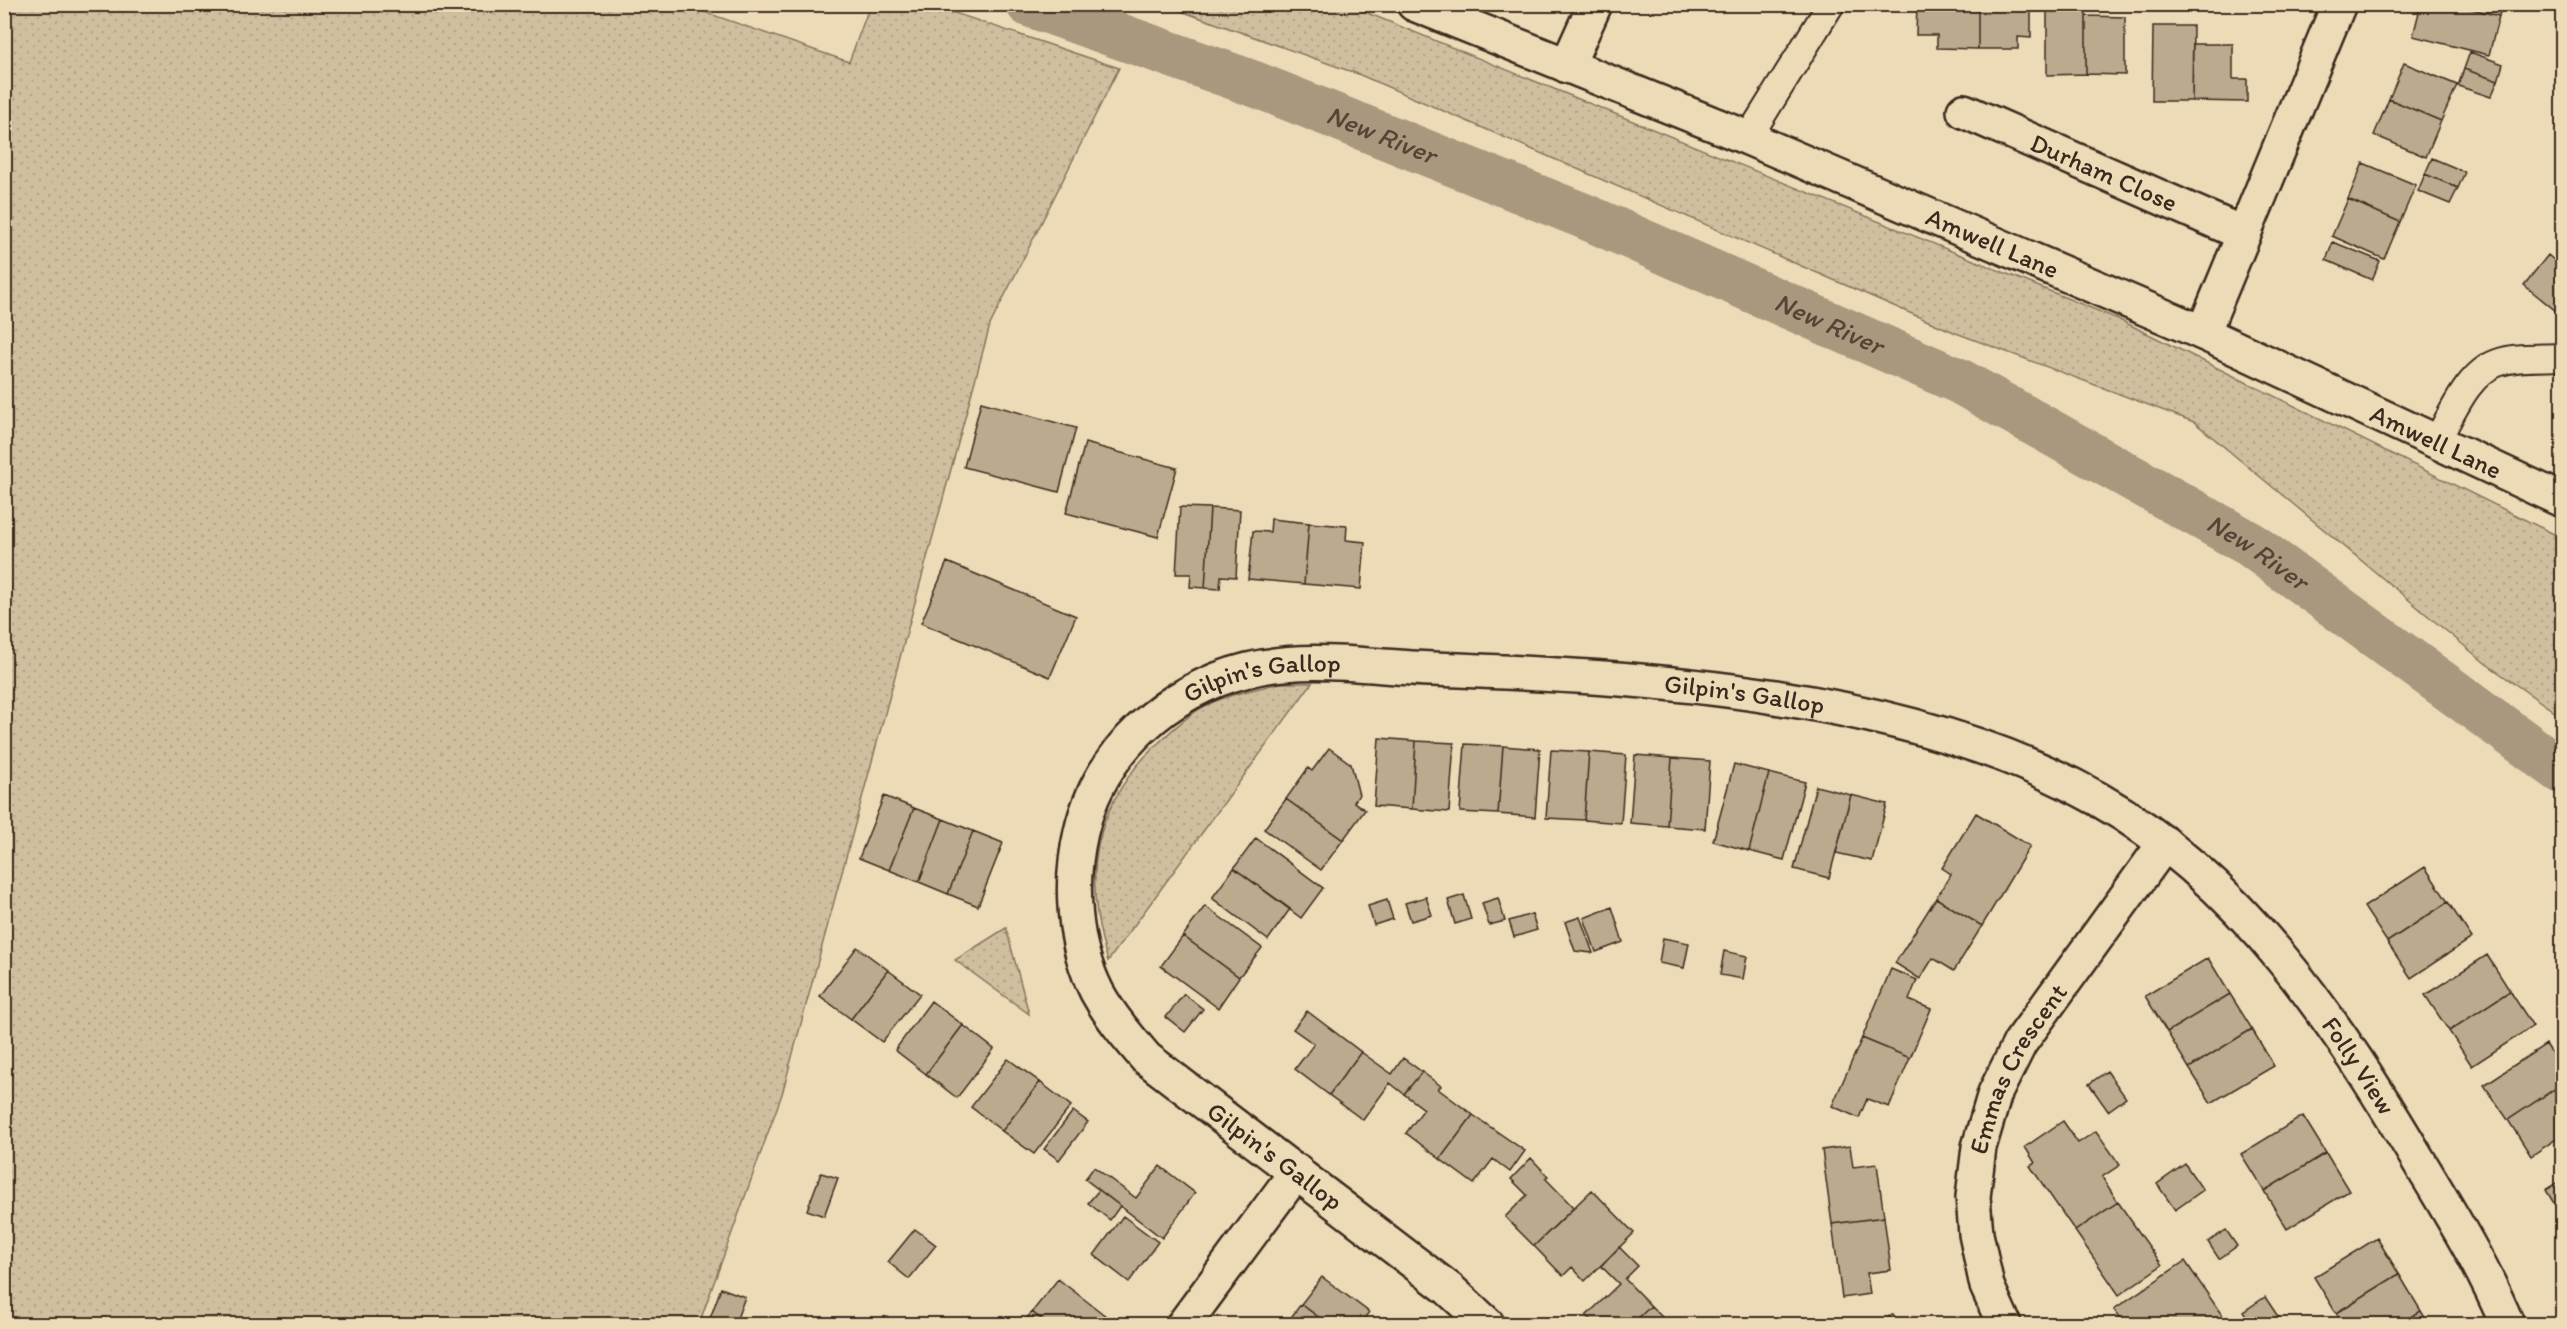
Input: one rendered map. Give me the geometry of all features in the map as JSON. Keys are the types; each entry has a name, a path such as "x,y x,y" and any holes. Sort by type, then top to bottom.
{"street":[{"name":"Amwell Lane","path":"1414,4 1748,138 2203,333 2562,500"},
{"path":"1567,66 1595,4"},
{"path":"2203,333 2339,4"},
{"name":"Durham Close","path":"1964,111 2244,234"},
{"name":"Gilpin's Gallop","path":"1487,1324 1449,1289 1146,1058 1119,1026 1095,989 1083,951 1075,911 1074,869 1082,829 1107,769 1132,735 1185,694 1246,670 1279,664 1340,664 1577,675 1739,693 1872,716 2021,761 2099,800 2165,843"},
{"name":"Emmas Crescent","path":"2004,1324 1987,1286 1976,1234 1973,1197 1979,1147 1995,1093 2020,1043 2165,843"},
{"name":"Folly View","path":"2165,843 2207,877 2268,941 2329,1020 2373,1083 2453,1218 2507,1324"},
{"path":"1184,1324 1297,1171"}],"lane":[{"path":"1748,138 1831,4"},
{"path":"2437,440 2470,384 2484,371 2497,363 2562,357"}],"shaded area":[{"path":"5,4 684,5 849,62 870,5 931,5 1119,68 990,325 782,1094 699,1324 5,1324"},
{"path":"1164,5 1348,5 2118,319 2562,538 2562,717 2485,663 2194,422 1956,333 1358,74"},
{"path":"1280,683 1312,683 1108,961 1100,930 1095,873 1098,846 1117,794 1155,746 1195,712 1229,696"},
{"path":"1006,928 1029,1014 955,960"}],"building":[{"path":"1917,4 1978,4 1978,49 1937,48 1937,35 1916,35"},
{"path":"1978,4 2031,4 2031,38 2018,37 2018,49 1978,49"},
{"path":"2047,4 2086,4 2086,74 2047,75"},
{"path":"2421,4 2453,4 2499,16 2489,55 2413,36"},
{"path":"2453,4 2502,4 2499,16"},
{"path":"2086,16 2125,17 2125,75 2086,74"},
{"path":"2153,26 2193,26 2192,101 2152,101"},
{"path":"2193,44 2233,44 2233,79 2247,79 2247,102 2192,101"},
{"path":"2470,52 2503,64 2498,81 2464,69"},
{"path":"2404,63 2457,85 2441,121 2389,99"},
{"path":"2464,69 2498,81 2491,97 2458,86"},
{"path":"2389,99 2441,121 2426,157 2374,135"},
{"path":"2432,158 2465,172 2458,188 2425,174"},
{"path":"2363,163 2416,185 2400,222 2348,199"},
{"path":"2425,174 2458,188 2450,204 2418,191"},
{"path":"2348,199 2400,222 2384,259 2332,236"},
{"path":"2333,242 2380,261 2372,280 2326,260"},
{"path":"2548,255 2562,267 2562,316 2524,285"},
{"path":"981,402 1076,428 1059,492 964,467"},
{"path":"1085,443 1177,468 1158,537 1066,513"},
{"path":"1180,507 1210,508 1205,588 1190,587 1191,574 1176,574"},
{"path":"1210,508 1240,510 1236,577 1221,576 1220,589 1205,588"},
{"path":"1271,519 1309,523 1304,584 1248,579 1253,531 1270,532"},
{"path":"1309,523 1347,526 1346,540 1365,542 1361,589 1304,584"},
{"path":"947,562 1076,616 1050,677 921,623"},
{"path":"1379,738 1416,741 1412,809 1374,806"},
{"path":"1416,741 1454,743 1449,812 1412,809"},
{"path":"1465,744 1503,746 1498,814 1460,812"},
{"path":"1503,746 1540,749 1535,817 1498,814"},
{"path":"1329,748 1351,764 1359,795 1354,802 1365,810 1343,840 1286,799 1308,768 1312,771"},
{"path":"1551,750 1589,752 1584,820 1546,818"},
{"path":"1589,752 1626,755 1621,823 1584,820"},
{"path":"1635,755 1672,758 1667,826 1630,823"},
{"path":"1672,758 1710,761 1705,829 1667,826"},
{"path":"1734,764 1769,773 1749,851 1713,841"},
{"path":"1769,773 1805,782 1784,860 1749,851"},
{"path":"1816,786 1851,795 1829,878 1794,869"},
{"path":"1851,795 1887,804 1872,861 1836,853"},
{"path":"884,796 914,808 889,870 859,858"},
{"path":"1286,799 1343,840 1321,870 1264,829"},
{"path":"914,808 943,819 919,882 889,870"},
{"path":"1976,813 2030,846 1982,926 1936,898 1951,874 1942,868"},
{"path":"943,819 973,831 948,894 919,882"},
{"path":"973,831 1003,843 978,906 948,894"},
{"path":"1256,838 1323,888 1301,918 1234,868"},
{"path":"2425,867 2448,902 2387,942 2364,907"},
{"path":"1234,868 1290,909 1268,940 1212,898"},
{"path":"1464,895 1471,919 1455,924 1448,900"},
{"path":"1426,897 1432,915 1411,921 1405,903"},
{"path":"1498,898 1505,921 1489,925 1482,903"},
{"path":"1936,898 1982,926 1954,971 1933,958 1920,979 1895,963"},
{"path":"1387,900 1393,919 1374,925 1368,906"},
{"path":"2448,902 2472,938 2411,978 2387,942"},
{"path":"1205,906 1262,948 1239,977 1183,936"},
{"path":"1612,907 1623,942 1596,952 1584,918"},
{"path":"1532,914 1537,930 1514,937 1509,921"},
{"path":"1580,917 1593,953 1575,951 1565,922"},
{"path":"1183,936 1239,977 1218,1008 1161,966"},
{"path":"1663,938 1689,943 1684,968 1659,963"},
{"path":"857,947 888,970 851,1019 820,996"},
{"path":"1724,951 1747,956 1743,979 1720,975"},
{"path":"2487,955 2510,991 2449,1031 2425,995"},
{"path":"2208,958 2230,994 2167,1032 2145,996"},
{"path":"1891,969 1917,980 1909,1000 1931,1009 1910,1058 1862,1038"},
{"path":"888,970 920,994 882,1042 851,1019"},
{"path":"2510,991 2533,1026 2472,1066 2449,1031"},
{"path":"1184,994 1203,1009 1185,1032 1166,1017"},
{"path":"2230,994 2252,1029 2189,1068 2167,1032"},
{"path":"931,1001 963,1025 926,1074 895,1050"},
{"path":"1307,1011 1361,1052 1329,1095 1295,1069 1314,1044 1293,1029"},
{"path":"963,1025 994,1049 957,1098 926,1074"},
{"path":"2252,1029 2274,1066 2211,1103 2189,1068"},
{"path":"1862,1038 1910,1058 1889,1107 1867,1099 1859,1118 1832,1106"},
{"path":"2546,1044 2562,1069 2562,1084 2508,1120 2484,1085"},
{"path":"1361,1052 1392,1074 1403,1058 1422,1072 1404,1094 1390,1083 1363,1120 1329,1095"},
{"path":"1008,1059 1040,1082 1002,1131 971,1107"},
{"path":"2107,1071 2126,1098 2108,1111 2089,1084"},
{"path":"1422,1072 1441,1086 1438,1089 1473,1115 1440,1159 1406,1133 1424,1109 1404,1094"},
{"path":"1040,1082 1071,1106 1034,1154 1002,1131"},
{"path":"2562,1084 2562,1135 2531,1156 2508,1120"},
{"path":"1073,1111 1088,1122 1059,1160 1044,1149"},
{"path":"1473,1115 1525,1151 1510,1172 1493,1159 1474,1184 1440,1159"},
{"path":"2303,1116 2326,1153 2264,1191 2241,1154"},
{"path":"2063,1121 2078,1143 2096,1131 2120,1165 2102,1177 2118,1202 2075,1231 2030,1166 2035,1163 2025,1147"},
{"path":"1850,1146 1853,1167 1877,1164 1884,1217 1832,1224 1822,1150"},
{"path":"2326,1153 2349,1191 2287,1229 2264,1191"},
{"path":"1531,1158 1548,1176 1545,1178 1574,1208 1534,1246 1505,1217 1527,1195 1511,1179"},
{"path":"2185,1164 2203,1190 2175,1210 2157,1184"},
{"path":"1160,1166 1195,1193 1162,1238 1085,1179 1094,1167 1136,1198"},
{"path":"821,1173 838,1178 824,1216 807,1210"},
{"path":"2562,1180 2562,1217 2546,1190"},
{"path":"1099,1190 1120,1206 1110,1220 1088,1203"},
{"path":"1592,1190 1634,1233 1585,1281 1572,1267 1563,1276 1534,1246"},
{"path":"2118,1202 2162,1265 2119,1295 2075,1231"},
{"path":"1123,1216 1158,1242 1129,1282 1094,1255"},
{"path":"1884,1217 1891,1270 1867,1273 1870,1294 1842,1298 1832,1224"},
{"path":"915,1229 936,1245 909,1279 888,1262"},
{"path":"2226,1230 2237,1246 2219,1259 2208,1242"},
{"path":"2377,1238 2399,1274 2336,1313 2314,1277"},
{"path":"1619,1247 1638,1266 1625,1279 1651,1306 1632,1324 1595,1324 1586,1316 1619,1284 1601,1266"},
{"path":"2185,1261 2226,1321 2221,1324 2125,1324 2114,1309"},
{"path":"2399,1274 2421,1311 2398,1324 2343,1324 2336,1313"},
{"path":"1322,1277 1369,1312 1360,1324 1328,1324 1301,1304"},
{"path":"1058,1279 1106,1316 1099,1324 1048,1324 1032,1312"},
{"path":"721,1288 745,1297 735,1324 708,1324"},
{"path":"2265,1297 2283,1324 2251,1324 2243,1312"},
{"path":"1301,1304 1328,1324 1286,1324"},
{"path":"1651,1306 1669,1324 1632,1324"},
{"path":"2421,1311 2429,1324 2398,1324"},
{"path":"1032,1312 1048,1324 1022,1324"},
{"path":"1893,1314 1900,1324 1878,1324"}],"waterway":[{"name":"New River","path":"1029,4 1257,85 1584,216 1959,381 2250,544 2562,771"}]}
